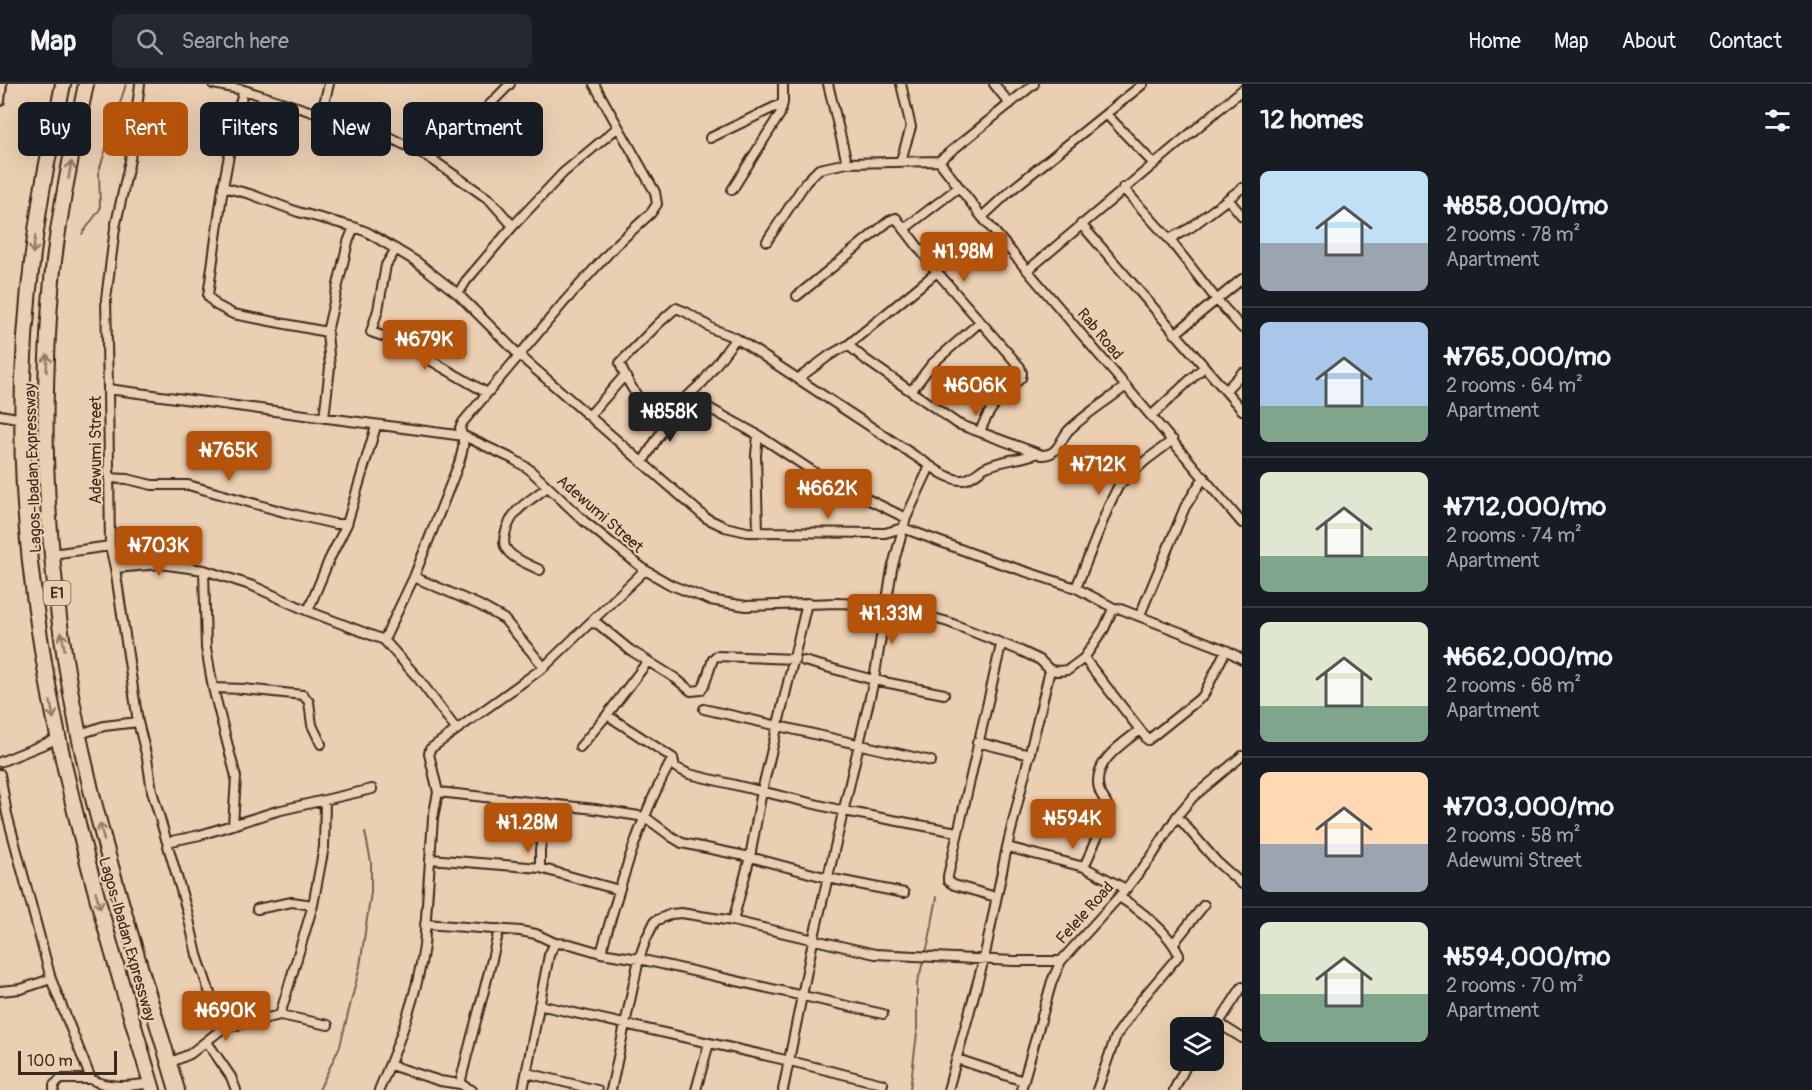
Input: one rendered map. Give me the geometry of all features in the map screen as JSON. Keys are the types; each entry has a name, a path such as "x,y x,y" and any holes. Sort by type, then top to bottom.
{"highway":[{"name":"Lagos-Ibadan Expressway","path":"63,84 39,208 30,279 23,419 24,487 36,616 57,739 88,865 152,1087"},
{"name":"Lagos-Ibadan Expressway","path":"86,84 60,223 50,305 46,391 47,476 52,554 61,630 80,734 105,846 177,1090"}],"street":[{"path":"0,101 2,84"},
{"path":"108,389 106,299 115,228 130,160 141,84"},
{"path":"213,84 244,90 311,112"},
{"path":"324,102 329,84"},
{"path":"384,640 414,577 459,463 464,448 464,436 460,428 463,422 565,301 616,245 651,213 657,204 655,192 594,84"},
{"path":"732,190 780,114 783,103 783,84"},
{"path":"828,84 847,163"},
{"path":"901,84 912,127 901,160"},
{"path":"994,84 1010,104"},
{"path":"767,241 813,173 819,169 847,163 901,160 939,161 1034,84"},
{"path":"982,217 1010,191 1143,84"},
{"path":"430,158 449,146 505,85"},
{"path":"244,90 237,113 223,187 208,296 211,301 233,314 327,332"},
{"path":"1028,270 1242,90"},
{"path":"710,138 783,103"},
{"path":"1107,115 1154,164"},
{"path":"458,294 466,281 513,226 563,173 617,128"},
{"path":"391,138 430,158 490,200 513,226"},
{"name":"Rab Road","path":"939,161 982,217 1242,523"},
{"path":"223,187 367,232 417,262 458,294 519,355 642,463 706,518 725,527 747,532 885,533 903,528 1076,588 1114,609 1121,608 1140,615 1242,658"},
{"path":"904,229 959,187"},
{"path":"1123,188 1169,239 1242,328"},
{"path":"1169,239 1190,228 1242,189"},
{"path":"1228,199 1242,216"},
{"path":"796,296 889,221 896,218 937,272 1020,367 1021,378 996,401 986,416 980,432"},
{"path":"1081,224 1242,410"},
{"path":"324,418 330,367 327,332 348,242 354,227"},
{"path":"396,249 386,265 383,289 371,332 397,341 487,393"},
{"path":"799,378 848,345 937,272"},
{"path":"1175,334 1242,279"},
{"path":"736,338 703,382 664,418 652,415 625,375 620,363 671,310 676,308 712,329 736,338 941,473 963,480 1000,462 1035,454"},
{"path":"912,390 932,364 980,322"},
{"path":"848,345 958,424 1035,454 1050,455 1056,451 1059,442 1069,430 1126,386"},
{"path":"1151,416 1204,367"},
{"path":"1226,390 1242,374"},
{"path":"589,416 625,375"},
{"name":"Adewumi Street","path":"222,1029 197,955 152,791 138,722 110,546 108,389 464,436 529,469 584,521 645,570 671,585 710,600 728,604 859,603 886,605 948,622 1040,660 1050,670"},
{"path":"687,396 758,435 820,476 906,518"},
{"path":"0,415 23,419"},
{"path":"642,463 665,426 664,418"},
{"path":"308,611 347,524 376,426"},
{"path":"758,435 756,455 758,532"},
{"path":"1076,588 1119,485 1173,440"},
{"path":"783,1090 813,941 874,680 886,605 903,528 930,466"},
{"path":"1140,615 1185,507 1204,477"},
{"path":"109,478 127,479 152,485 188,485 284,512 335,524 347,524"},
{"path":"540,570 510,553 504,541 508,526 518,510 547,487"},
{"path":"52,554 110,546"},
{"path":"115,568 160,564 204,570 253,586 308,611 384,640 418,678 456,729"},
{"path":"204,570 206,648 213,688 236,777 233,825"},
{"path":"379,1090 411,1009 421,966 433,818 438,792 429,754 430,749 544,667 645,570"},
{"path":"414,577 479,605 504,619 544,667"},
{"path":"734,921 807,603"},
{"path":"948,1090 984,959 1007,847 1050,670 1068,670 1084,658 1104,629 1114,609"},
{"path":"591,622 598,624 630,650 675,678 691,691 701,690 704,686 716,656 795,659"},
{"path":"996,897 954,885 948,881 948,870 1001,645"},
{"path":"1084,658 1148,740 1197,703 1208,688 1226,650"},
{"path":"580,747 648,661"},
{"path":"804,661 874,680 944,694"},
{"path":"213,688 303,695 309,702 312,725 321,744"},
{"path":"704,709 931,761"},
{"path":"607,715 673,758 675,767 689,774 844,811 957,832"},
{"path":"80,734 104,726 138,722"},
{"path":"1083,867 1109,810 1099,789 1103,762 1140,730"},
{"path":"0,762 57,739"},
{"path":"977,742 1030,755"},
{"name":"Felele Road","path":"1021,1090 1052,981 1061,961 1119,897 1152,856 1178,816 1201,789 1242,756"},
{"path":"601,954 619,890 645,817 656,788 673,758"},
{"path":"0,774 7,814 51,979 91,1079"},
{"path":"167,842 277,811 372,789"},
{"path":"438,792 547,803 645,817 682,843 750,857 828,878 904,893"},
{"path":"280,1015 313,905 324,847 325,801"},
{"path":"540,868 540,850 547,803"},
{"path":"1178,816 1217,862 1242,884"},
{"path":"1007,847 1083,867 1126,888"},
{"path":"430,859 540,868 619,890"},
{"path":"1097,1090 1116,1036 1142,999 1179,955 1173,944 1148,918 1119,897"},
{"path":"257,909 292,902 313,905"},
{"path":"1173,944 1204,905"},
{"path":"611,1090 639,959 655,921 663,917 681,913 734,921 875,954 1061,961"},
{"path":"425,924 536,934 555,942 570,944 601,954 639,959 883,1014"},
{"path":"460,1084 499,929"},
{"path":"523,1090 549,955 555,942"},
{"path":"0,991 21,989 51,979"},
{"path":"1223,1017 1241,991"},
{"path":"539,1005 883,1084"},
{"path":"169,1064 190,1054 222,1029 280,1015 328,1025"},
{"path":"1224,1027 1242,1038"},
{"path":"207,1042 231,1077 236,1090"},
{"path":"696,1090 709,1043"},
{"path":"957,1059 1023,1081"},
{"path":"390,1065 440,1081 460,1084 472,1090"},
{"path":"1184,1071 1175,1088 1184,1090"},
{"path":"527,1073 597,1090"},
{"path":"54,1090 54,1084 61,1079 91,1079 98,1083 152,1087"}],"waterway":[{"path":"82,234 100,209 99,171 126,84"},
{"path":"319,1090 340,1046 360,966 371,892 371,862 365,832"},
{"path":"910,1090 917,1033 917,984 929,941 937,897"}]}
